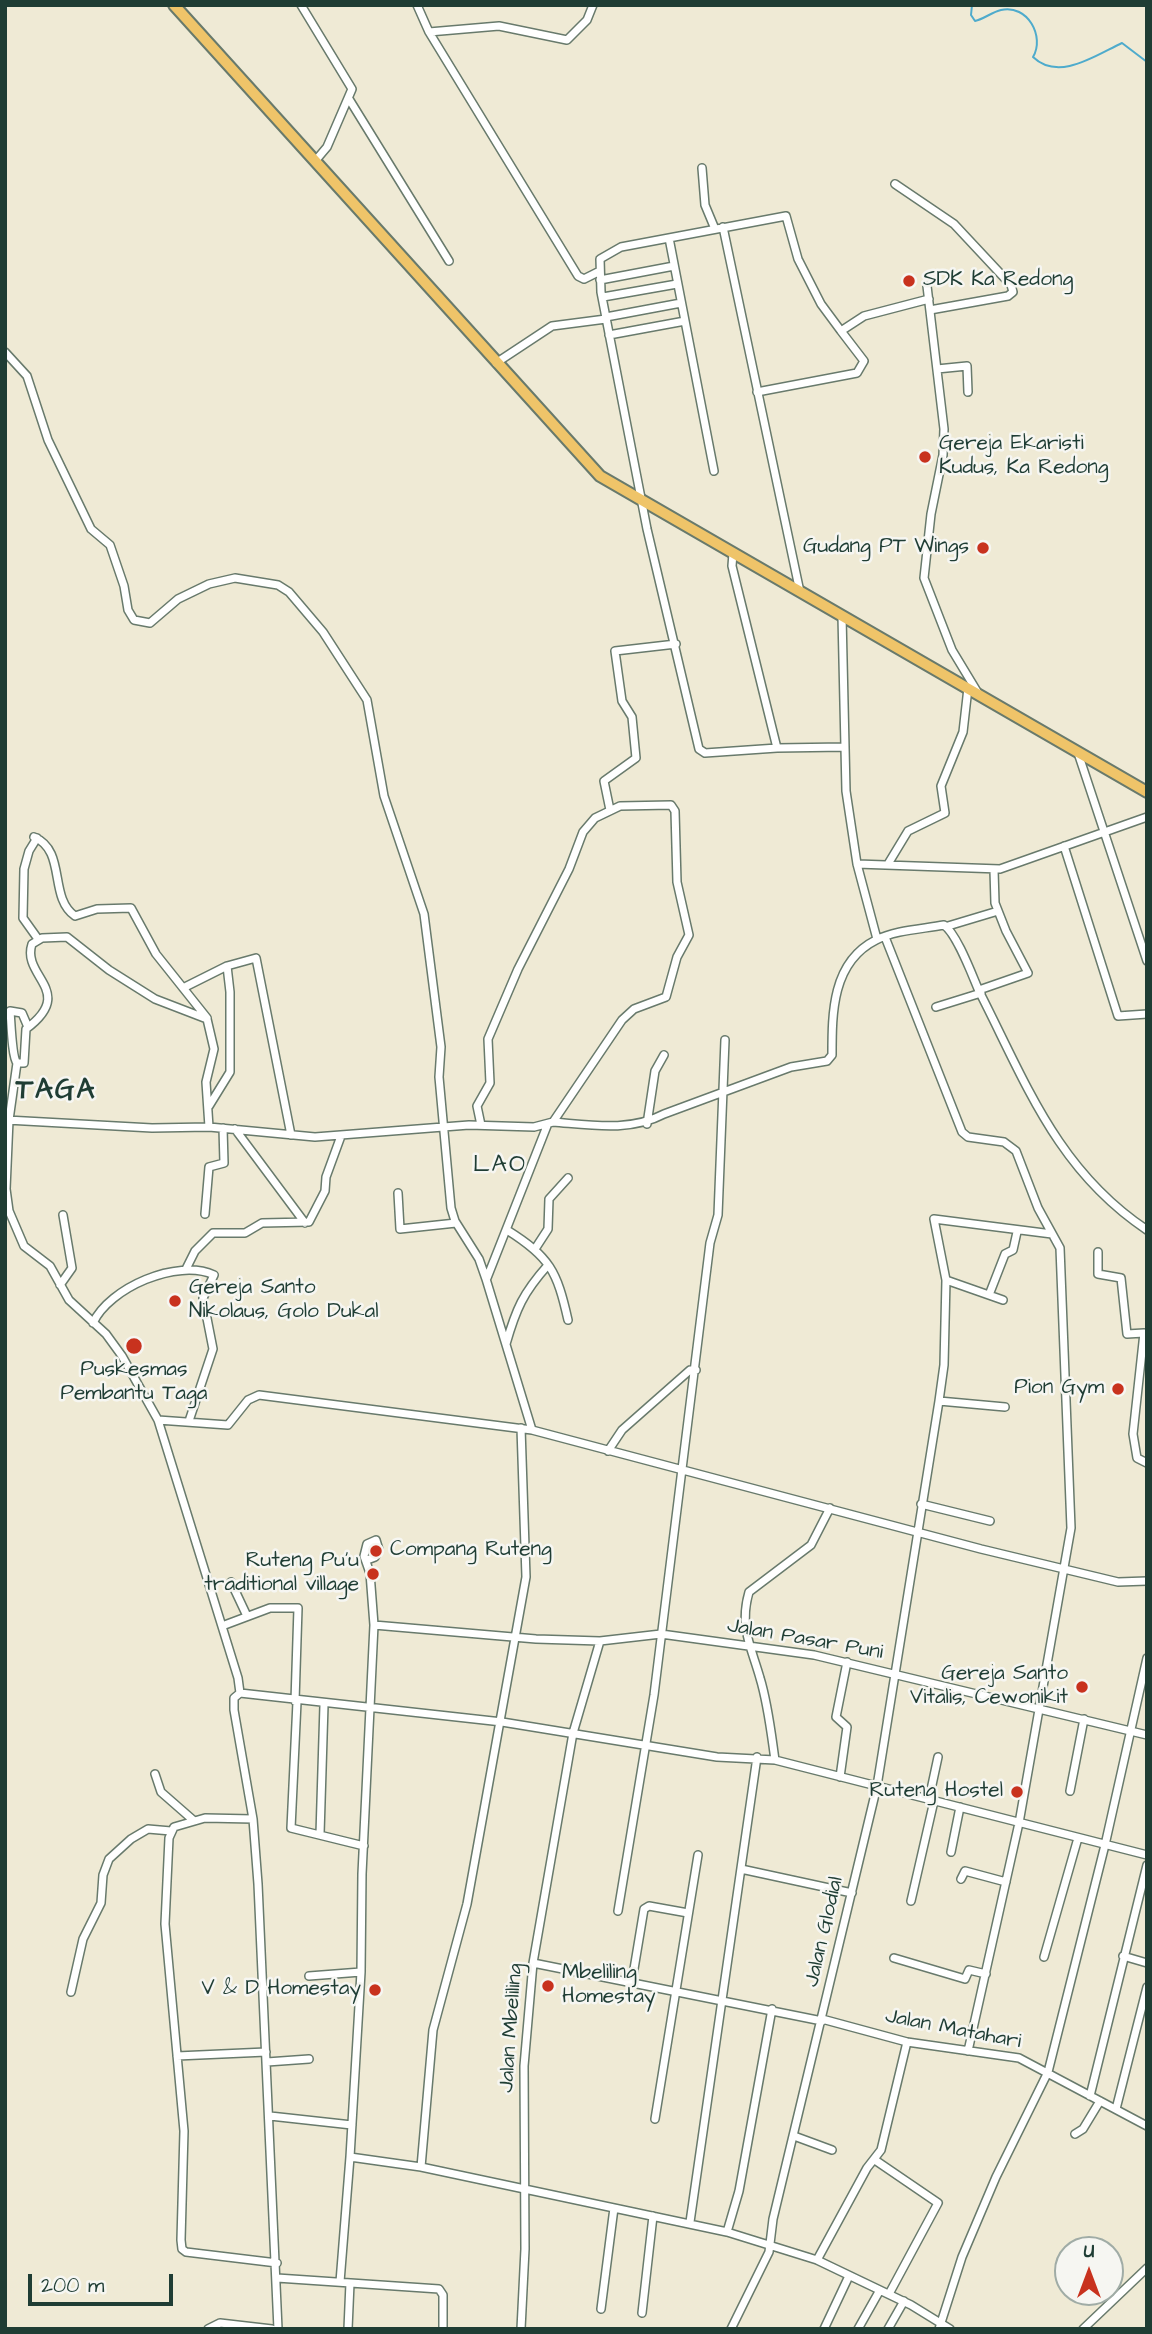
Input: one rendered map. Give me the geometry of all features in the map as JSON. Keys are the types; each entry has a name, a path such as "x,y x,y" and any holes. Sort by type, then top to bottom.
{"highway":[{"path":"174,5 600,476 1146,791"}],"street":[{"path":"301,5 351,87 349,99 327,147 316,160"},
{"path":"417,5 429,32 578,276 584,279 674,267"},
{"path":"429,32 499,26 566,40 587,20 593,5"},
{"path":"349,99 449,261"},
{"path":"702,168 705,205 719,228 800,593"},
{"path":"895,184 954,224 1011,285 1011,295 930,310"},
{"path":"757,391 857,373 864,361 821,304 798,259 788,217 669,238 609,252 600,259 599,276 606,318 643,502 702,752 845,747"},
{"path":"669,238 714,471"},
{"path":"603,297 677,284"},
{"path":"888,864 908,831 945,813 940,786 963,732 973,691 952,650 924,578 931,514 943,455 937,369 927,286"},
{"path":"843,330 857,319 929,299"},
{"path":"496,363 552,326 681,303"},
{"path":"610,335 685,321"},
{"path":"5,352 26,376 52,450 91,528 110,545 124,586 128,610 134,620 150,623 183,596 227,579 278,585 289,592 318,625 367,700 384,796 411,867 424,914 441,1048 439,1077 446,1126 449,1185 456,1223 479,1259 532,1430"},
{"path":"937,369 967,366 968,393"},
{"path":"733,553 732,566 778,748"},
{"path":"842,616 846,792 857,864 881,938 962,1132 968,1137 1004,1142 1016,1151 1049,1234 1061,1253 1071,1528 1019,1823 968,2051"},
{"path":"609,806 605,779 636,758 632,717 622,701 615,651 676,644"},
{"path":"1077,749 1102,832 1147,961"},
{"path":"481,1125 477,1106 490,1083 488,1038 569,869 583,832 594,818 609,806 659,803 674,808 677,882 688,939 677,957 666,997 626,1015 550,1124 486,1279"},
{"path":"857,864 994,870 1147,817"},
{"path":"38,939 23,918 24,869 36,837 51,851 64,907 75,916 97,909 129,906 156,954 207,1019 214,1049 206,1082 209,1127"},
{"path":"1064,846 1118,1016 1147,1014"},
{"path":"936,1007 1028,975 998,911 994,870"},
{"path":"7,1120 139,1128 209,1127 291,1135 341,1136 446,1126 647,1124 791,1067 830,1058 834,1004 841,975 852,959 881,938 948,926 998,911"},
{"path":"948,926 1034,1105 1053,1135 1109,1204 1147,1230"},
{"path":"28,1027 41,1019 47,1002 47,987 30,958 32,944 38,939 66,937 109,970 155,999 207,1019"},
{"path":"183,988 227,966 254,957 257,960 291,1135"},
{"path":"208,1106 230,1072 230,992 227,966"},
{"path":"17,1063 24,1063 28,1027 22,1013 10,1011 14,1032 13,1058 17,1063 7,1120 6,1189 9,1211 24,1246 51,1266 69,1300 106,1334 122,1356 158,1420 236,1667 240,1693"},
{"path":"618,1911 646,1747 696,1370 710,1243 718,1215 725,1040"},
{"path":"647,1124 655,1070 664,1055"},
{"path":"205,1214 209,1167 224,1163 223,1128"},
{"path":"235,1129 305,1223"},
{"path":"186,1269 195,1251 214,1233 247,1233 267,1223 305,1223 311,1219 325,1191 326,1177 341,1136"},
{"path":"535,1249 548,1229 549,1199 568,1178"},
{"path":"398,1193 400,1229 456,1223"},
{"path":"60,1285 72,1268 63,1215"},
{"name":"Jalan Glodial","path":"731,2329 771,2245 773,2219 877,1786 944,1364 946,1280 935,1219 1017,1232"},
{"path":"507,1230 535,1249 548,1265 559,1282 568,1320"},
{"path":"989,1295 1005,1254 1013,1250 1017,1232 1049,1234"},
{"path":"1098,1252 1098,1274 1121,1278 1127,1334 1145,1333 1141,1425 1134,1451 1138,1460 1147,1463"},
{"path":"506,1345 516,1310 528,1286 548,1265"},
{"path":"93,1323 100,1308 140,1281 186,1269 215,1276 203,1298 214,1348 188,1422"},
{"path":"946,1280 1003,1300"},
{"path":"608,1451 621,1430 690,1370 696,1370"},
{"path":"158,1420 228,1425 248,1401 260,1395 521,1428 1065,1569 1118,1581 1147,1581"},
{"path":"939,1401 1005,1407"},
{"path":"421,2167 433,2030 467,1904 502,1722 513,1636 527,1567 521,1428"},
{"path":"921,1504 990,1521"},
{"path":"775,1759 760,1677 748,1646 745,1622 749,1592 811,1545 830,1508"},
{"path":"340,2282 361,1972 371,1707 374,1625 367,1560"},
{"path":"231,1581 247,1616"},
{"path":"222,1626 275,1607 298,1608 292,1828 364,1846"},
{"name":"Jalan Pasar Puni","path":"374,1625 600,1641 661,1634 748,1646 847,1662 1147,1735"},
{"name":"Jalan Mbeliling","path":"521,2329 525,2189 524,2066 533,1963 573,1733 600,1641"},
{"path":"941,2326 962,2257 996,2178 1048,2073 1105,1844 1147,1658"},
{"path":"840,1777 847,1727 836,1717 847,1662"},
{"path":"278,2329 270,2116 253,1819 234,1710 234,1698 240,1693 296,1702 371,1707 502,1722 717,1757 775,1759 1078,1838 1146,1853"},
{"path":"320,1834 324,1704"},
{"path":"1070,1791 1084,1719"},
{"path":"690,2222 757,1757"},
{"path":"911,1901 938,1757"},
{"path":"155,1774 161,1792 193,1820"},
{"path":"951,1852 960,1807"},
{"path":"71,1992 83,1939 101,1903 103,1875 109,1859 131,1839 148,1829 171,1831 193,1820 253,1819"},
{"path":"171,1831 165,1924 184,2141 182,2249 277,2263"},
{"path":"1044,1957 1078,1838"},
{"path":"655,2119 698,1855"},
{"path":"1090,2096 1147,1865"},
{"path":"741,1869 852,1893"},
{"path":"961,1879 965,1871 1006,1882"},
{"path":"632,1981 644,1909 649,1906 688,1913"},
{"path":"1123,1956 1147,1964"},
{"path":"894,1958 964,1978 969,1970 986,1974"},
{"name":"Jalan Matahari","path":"533,1963 772,2009 907,2042 1019,2058 1147,2126"},
{"path":"309,1976 361,1972"},
{"path":"1116,2109 1147,1987"},
{"path":"727,2232 739,2191 772,2009"},
{"path":"817,2260 867,2168 881,2150 907,2042"},
{"path":"177,2056 266,2052"},
{"path":"267,2062 309,2059"},
{"path":"1075,2134 1083,2129 1100,2101"},
{"path":"270,2116 352,2125"},
{"path":"794,2136 832,2150"},
{"path":"350,2157 421,2167 727,2232 817,2260 904,2301 941,2326 950,2329"},
{"path":"875,2160 938,2203 889,2294"},
{"path":"601,2309 614,2208"},
{"path":"642,2313 653,2216"},
{"path":"1083,2329 1147,2268"},
{"path":"824,2329 849,2276"},
{"path":"277,2278 439,2289 443,2295 443,2329"},
{"path":"348,2329 350,2283"},
{"path":"858,2329 880,2290"},
{"path":"887,2329 904,2301"},
{"path":"208,2329 223,2323 272,2329"}],"waterway":[{"path":"972,5 971,15 975,21 1001,10 1011,9 1026,17 1032,24 1037,40 1033,57 1043,64 1054,67 1078,64 1122,43 1147,62"}],"place":[{"name":"SDK Ka Redong","path":"909,281"},
{"name":"Gereja Ekaristi Kudus, Ka Redong","path":"925,457"},
{"name":"Gudang PT Wings","path":"983,548"},
{"name":"Gereja Santo Nikolaus, Golo Dukal","path":"175,1301"},
{"name":"Puskesmas Pembantu Taga","path":"134,1346"},
{"name":"Pion Gym","path":"1118,1389"},
{"name":"Compang Ruteng","path":"376,1551"},
{"name":"Ruteng Pu'u traditional village","path":"373,1574"},
{"name":"Gereja Santo Vitalis, Cewonikit","path":"1082,1687"},
{"name":"Ruteng Hostel","path":"1017,1792"},
{"name":"Mbeliling Homestay","path":"548,1986"},
{"name":"V & D Homestay","path":"375,1990"}],"district":[{"name":"TAGA","path":"56,1092"},
{"name":"LAO","path":"500,1166"}]}
